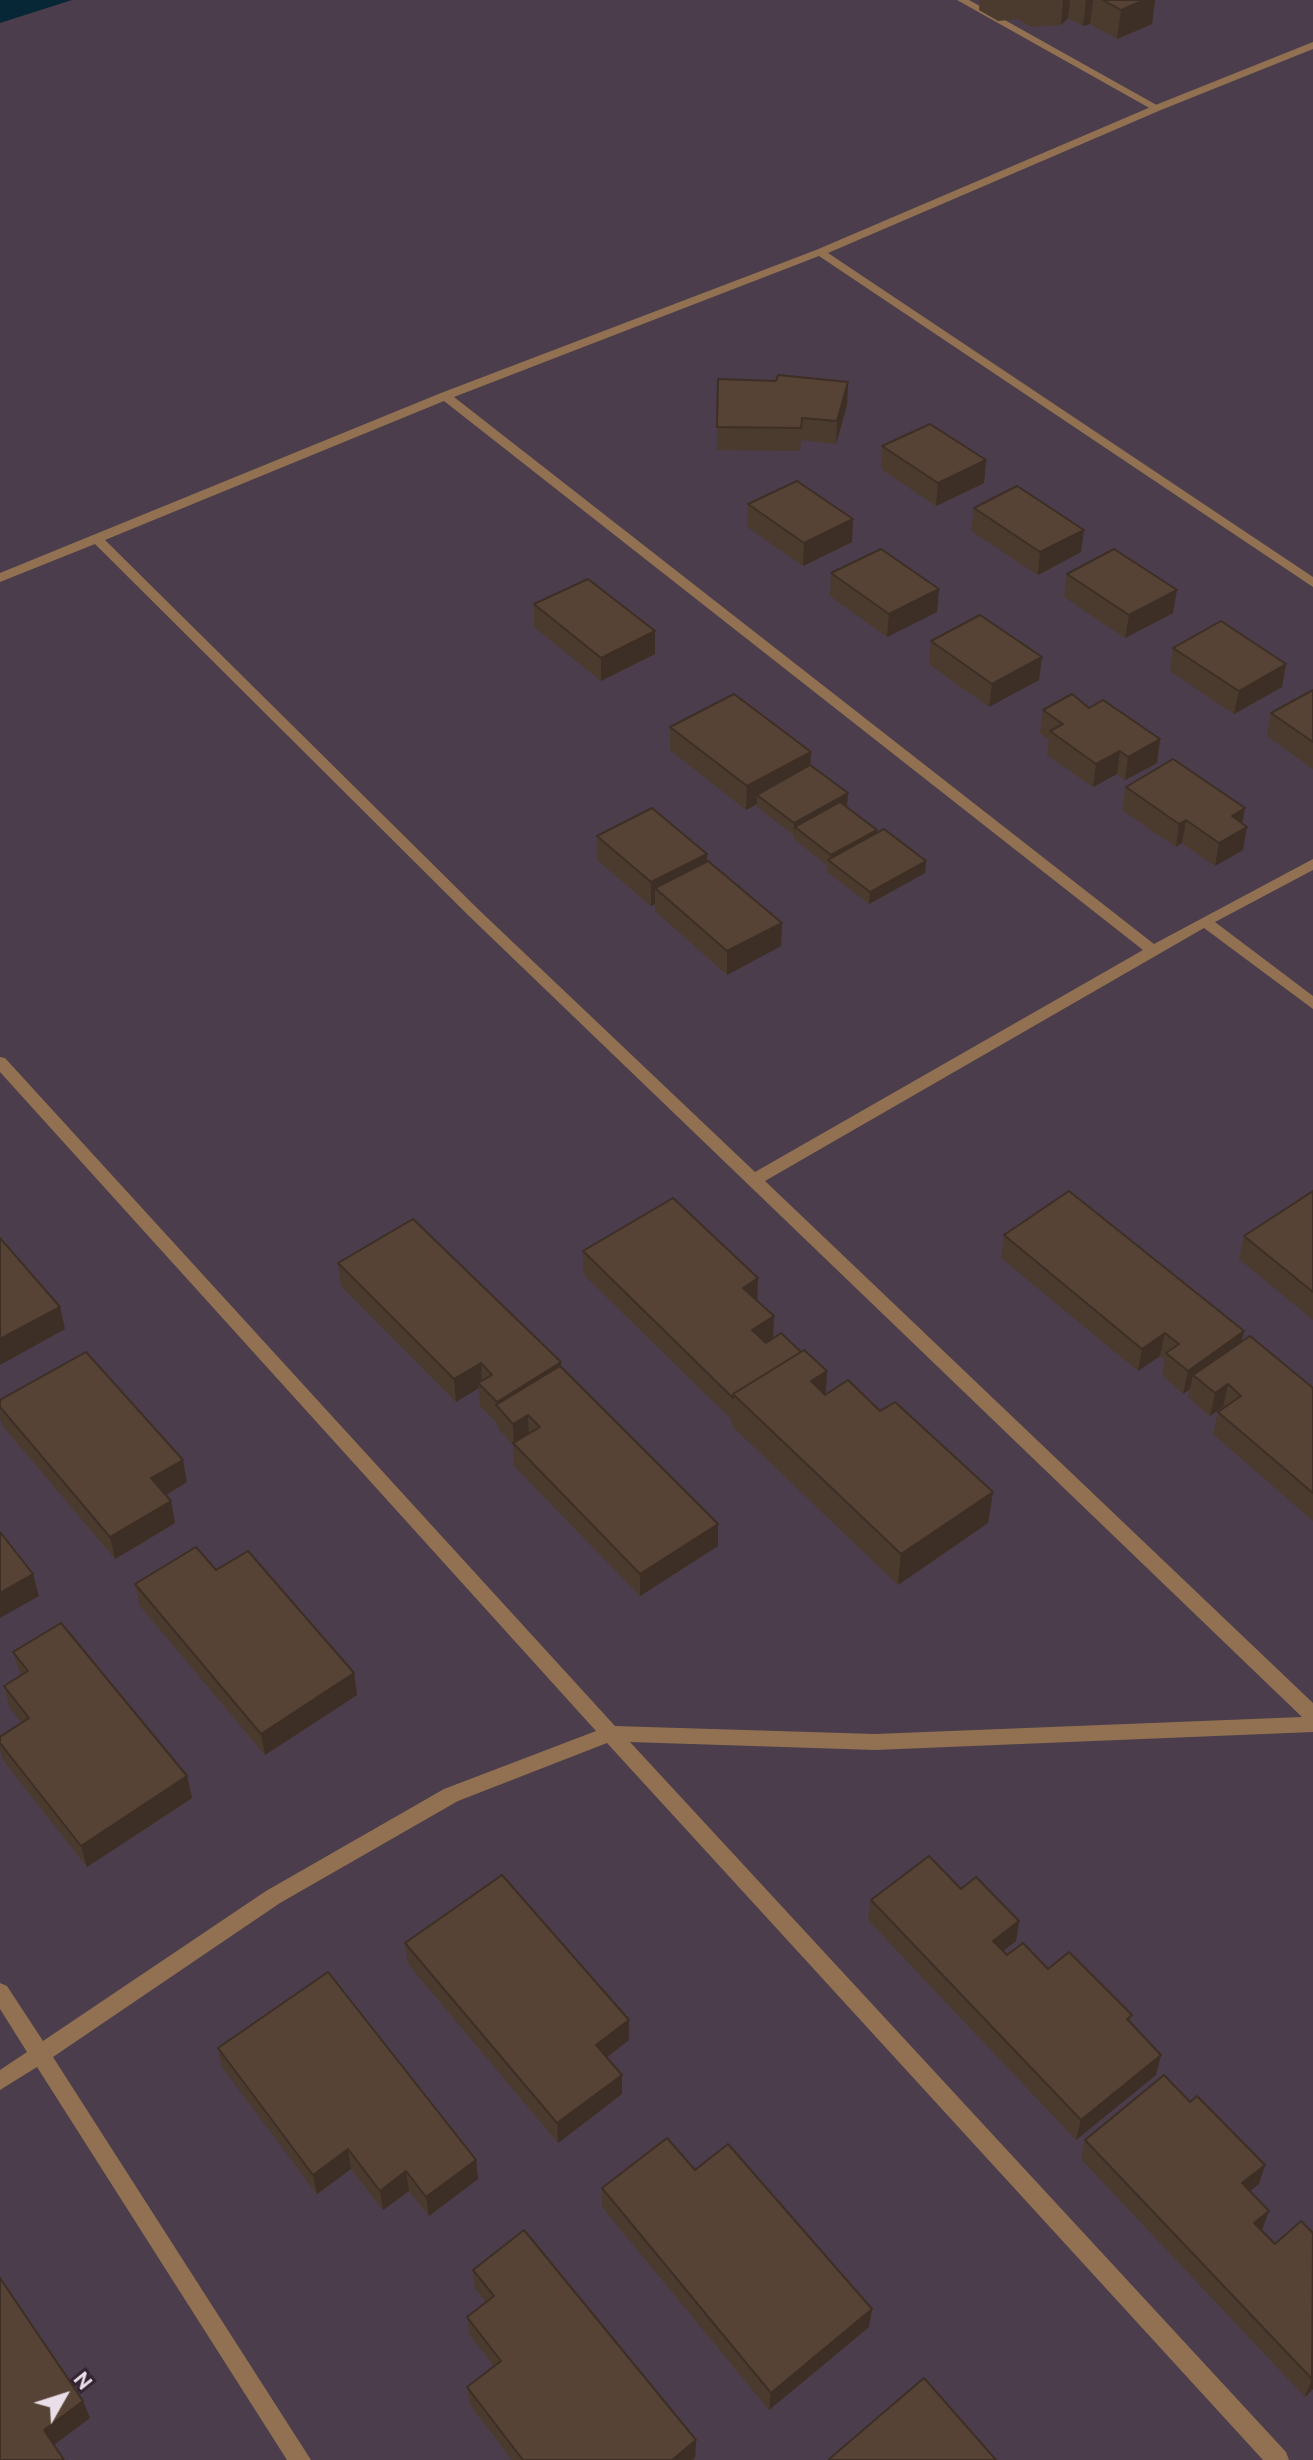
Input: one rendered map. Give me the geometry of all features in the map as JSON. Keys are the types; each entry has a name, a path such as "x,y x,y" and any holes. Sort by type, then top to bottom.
{"street":[{"path":"962,0 1157,108"},
{"path":"0,578 445,396 820,252 1313,45"},
{"path":"820,252 1313,583"},
{"path":"445,396 1154,951"},
{"path":"97,539 474,913 1313,1715"},
{"path":"754,1180 1205,921 1313,864"},
{"path":"1205,921 1313,1004"},
{"path":"0,1062 610,1734 1278,2460"},
{"path":"0,2081 273,1897 451,1795 610,1734 875,1742 1313,1724"},
{"path":"0,1992 300,2460"}],"shaded area":[{"path":"0,0 1313,0 1313,2460 0,2460"}],"water":[{"path":"0,0 72,0 0,23"}],"building":[{"path":"1103,0 1144,0 1121,10"},
{"path":"778,375 848,382 837,421 802,418 801,428 717,427 718,379 776,381"},
{"path":"930,424 986,460 938,483 882,446"},
{"path":"797,481 853,519 804,543 748,504"},
{"path":"1017,486 1084,530 1040,552 974,508"},
{"path":"881,549 939,589 889,614 831,573"},
{"path":"1114,549 1177,590 1129,615 1067,574"},
{"path":"588,579 655,631 601,658 534,604"},
{"path":"980,615 1042,657 992,684 931,641"},
{"path":"1221,621 1286,664 1239,691 1173,648"},
{"path":"1313,690 1313,742 1271,713"},
{"path":"734,694 811,752 747,786 670,727"},
{"path":"1072,694 1089,708 1103,700 1160,739 1128,757 1120,751 1096,764 1050,731 1063,724 1043,710"},
{"path":"1173,759 1245,808 1232,816 1247,827 1219,843 1186,820 1179,824 1126,787"},
{"path":"810,765 848,793 794,823 757,795"},
{"path":"840,802 877,830 831,855 795,827"},
{"path":"652,808 707,854 651,882 597,836"},
{"path":"884,829 926,861 870,892 828,860"},
{"path":"708,861 782,923 727,951 655,888"},
{"path":"1069,1191 1244,1331 1188,1371 1166,1353 1179,1344 1165,1333 1142,1349 1004,1235"},
{"path":"1313,1191 1313,1292 1244,1236"},
{"path":"673,1198 758,1278 743,1288 774,1316 752,1330 766,1343 781,1333 801,1352 733,1394 733,1398 583,1251"},
{"path":"413,1219 561,1362 497,1402 478,1383 492,1375 481,1363 454,1379 338,1263"},
{"path":"0,1238 60,1307 0,1339"},
{"path":"1250,1336 1313,1388 1313,1493 1218,1412 1241,1396 1228,1384 1215,1393 1193,1375"},
{"path":"804,1350 827,1371 811,1381 825,1395 848,1380 880,1411 895,1402 993,1492 901,1554 733,1394"},
{"path":"86,1352 183,1460 151,1478 171,1501 110,1537 0,1407 0,1400"},
{"path":"560,1366 718,1524 640,1574 513,1443 540,1427 528,1415 513,1424 496,1405"},
{"path":"0,1532 33,1574 0,1593"},
{"path":"196,1547 216,1570 248,1551 354,1673 261,1734 135,1584"},
{"path":"61,1623 187,1776 81,1846 0,1743 0,1737 29,1718 4,1686 28,1671 13,1652"},
{"path":"929,1856 961,1889 976,1877 1019,1921 993,1941 1007,1955 1023,1943 1048,1969 1069,1952 1132,2015 1127,2019 1161,2055 1081,2120 871,1900"},
{"path":"502,1875 629,2020 596,2045 622,2075 557,2123 405,1943"},
{"path":"328,1972 476,2160 426,2197 406,2171 380,2191 348,2149 313,2175 218,2048"},
{"path":"1164,2075 1190,2102 1197,2096 1265,2165 1242,2183 1269,2211 1254,2223 1275,2244 1301,2221 1313,2233 1312,2379 1085,2140"},
{"path":"667,2138 695,2170 728,2144 872,2309 771,2393 602,2188"},
{"path":"524,2230 696,2440 672,2460 523,2460 467,2387 501,2361 467,2317 494,2296 473,2270"},
{"path":"0,2278 83,2401 44,2430 64,2460 0,2460"},
{"path":"924,2378 996,2460 828,2460"}]}
